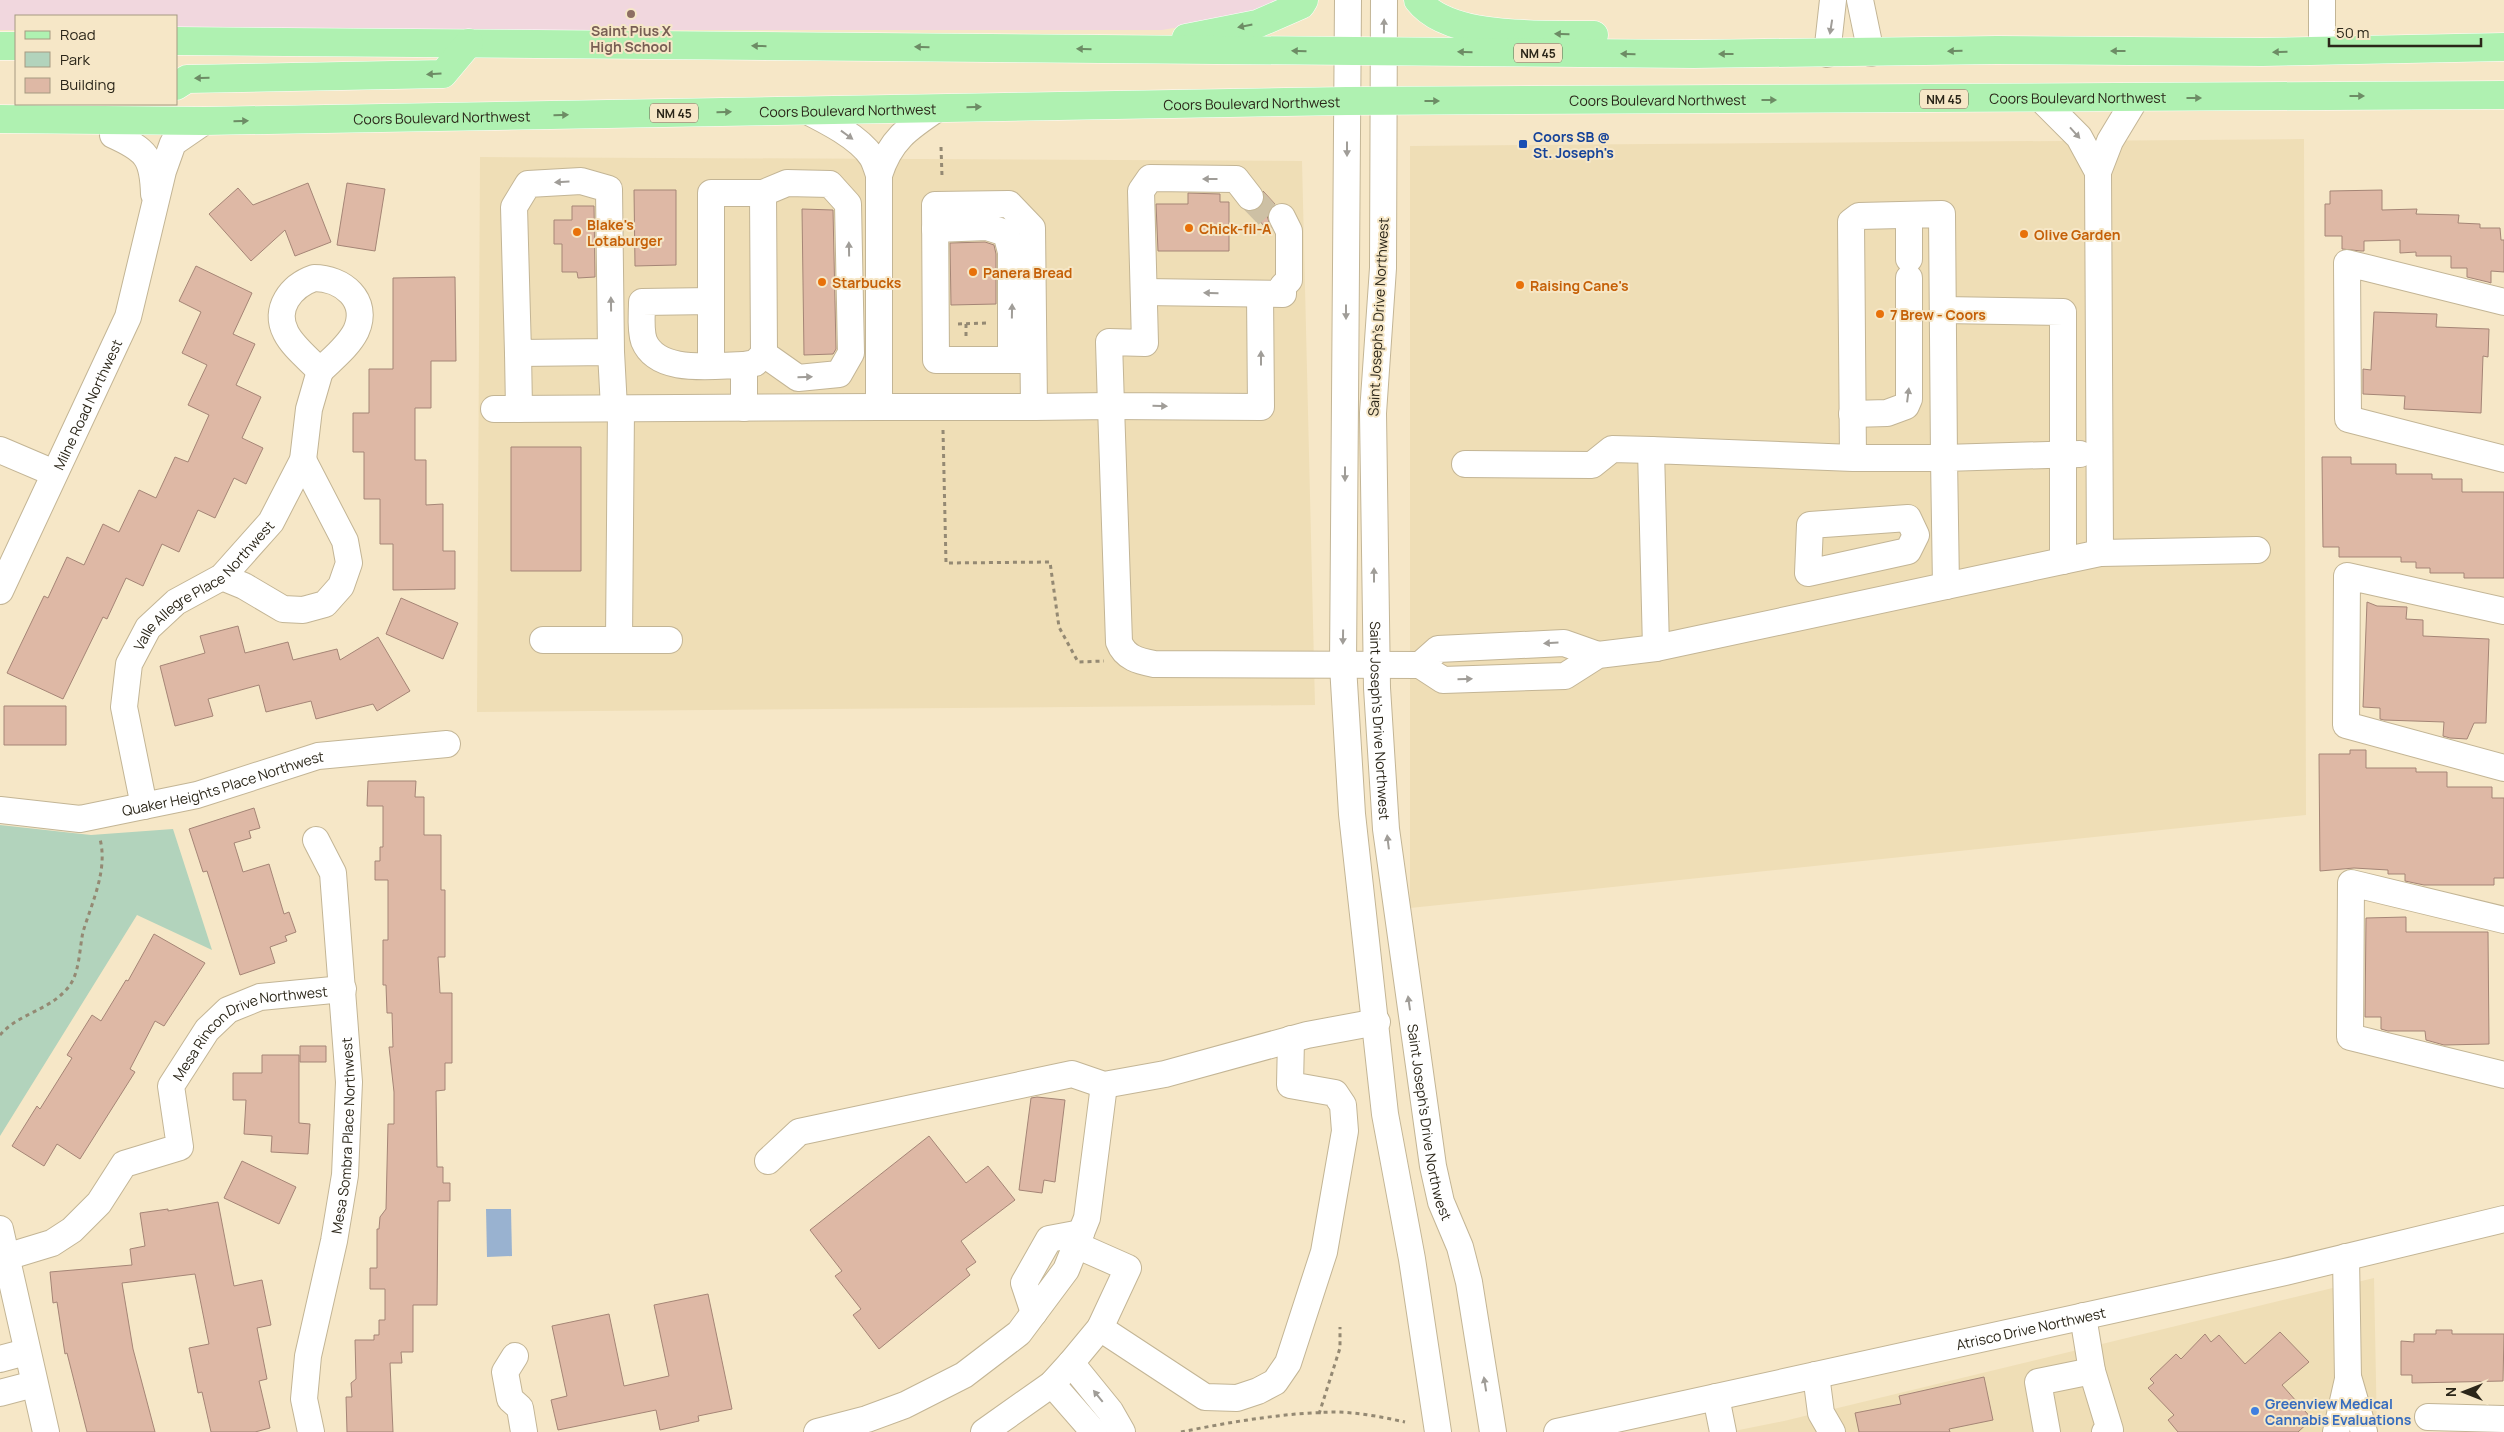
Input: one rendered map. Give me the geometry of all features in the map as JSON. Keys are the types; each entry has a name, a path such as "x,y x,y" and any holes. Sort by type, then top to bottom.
{"main road":[{"path":"1127,49 1256,24 1301,5 1304,0"},
{"path":"1418,0 1442,19 1475,30 1657,36 1694,54"},
{"name":"NM 45","path":"178,40 1694,54 2504,47"},
{"path":"178,85 187,79 443,74 469,43"},
{"path":"0,46 15,46"},
{"name":"Coors Boulevard Northwest","path":"0,119 156,112 205,121 1348,100 2041,99 2504,95"},
{"path":"0,135 113,135"}],"street":[{"name":"Saint Joseph's Drive Northwest","path":"1348,0 1343,666 1352,814 1386,1114 1412,1259 1438,1432"},
{"name":"Saint Joseph's Drive Northwest","path":"1384,0 1383,268 1373,413 1374,600 1386,829 1426,1125 1441,1202 1460,1247 1469,1282 1493,1432"},
{"path":"1827,54 1833,0"},
{"path":"1860,0 1871,53"},
{"path":"2322,0 2322,50"},
{"path":"2100,553 2098,172 2110,141 2136,98"},
{"path":"2041,99 2079,136 2098,172"},
{"path":"878,407 879,175 891,146 908,130 938,108"},
{"path":"805,110 826,120 866,150 872,158 879,175"},
{"name":"Milne Road Northwest","path":"0,592 128,317 163,171 173,143 205,121"},
{"name":"Milne Road Northwest","path":"113,135 136,145 149,160 153,173 154,210"},
{"path":"1248,189 1150,178 1141,191 1145,342 1109,342 1119,642 1125,654 1134,659 1154,664 1420,665 1443,680 1565,676 1598,655 1656,648 2100,553 2257,550"},
{"path":"619,640 617,408 611,352 609,189 581,181 528,184 514,207 518,353 506,409 617,408 878,407 1034,407 1111,406 1261,407 1275,292 1280,280 1279,220"},
{"path":"711,301 642,302 642,335 652,353 670,364 711,364 754,359 798,378 839,374 851,353 848,204 830,184 787,183 763,193 711,193 711,301 711,364"},
{"path":"744,408 754,359 763,193"},
{"path":"1022,360 936,360 935,205 1009,204 1032,228 1022,360 1034,407"},
{"path":"1853,458 1851,222 1859,216 1942,214 1946,586"},
{"path":"1852,414 1887,413 1906,406 1909,399 1909,215"},
{"path":"2504,302 2347,263 2348,420 2504,460"},
{"path":"1144,292 1275,292"},
{"path":"1943,310 2063,312 2063,561"},
{"path":"518,353 611,352"},
{"name":"Valle Allegre Place Northwest","path":"144,806 124,707 129,664 148,628 176,602 222,577 270,522 304,460 309,409 320,372"},
{"path":"1464,464 1592,465 1612,449 1853,458 2099,454"},
{"path":"0,450 54,473"},
{"path":"1651,450 1656,648"},
{"path":"222,577 244,586 283,609 304,610 325,604 341,586 349,563 345,541 328,513 304,460"},
{"path":"1916,535 1945,532"},
{"path":"2504,611 2347,576 2346,725 2504,768"},
{"path":"543,640 669,640"},
{"name":"Quaker Heights Place Northwest","path":"0,810 80,819 197,795 318,756 447,744"},
{"name":"Mesa Sombra Place Northwest","path":"310,1432 304,1399 308,1356 334,1242 344,1175 349,1082 333,873 316,840"},
{"path":"2504,920 2351,883 2350,1037 2504,1075"},
{"name":"Mesa Rincon Drive Northwest","path":"6,1256 52,1243 72,1230 99,1203 124,1164 180,1147 172,1086 207,1030 228,1010 260,997 343,989"},
{"path":"768,1162 799,1132 1072,1074 1104,1085 1165,1074 1291,1039 1377,1022"},
{"path":"1100,1328 1205,1397 1236,1398 1258,1391 1275,1382 1288,1363 1324,1252 1345,1131 1343,1105 1334,1093 1290,1085 1291,1039"},
{"path":"1079,1239 1086,1218 1104,1085"},
{"name":"Atrisco Drive Northwest","path":"1557,1432 2346,1257 2504,1219"},
{"path":"0,1229 26,1352 46,1432"},
{"path":"817,1432 867,1419 905,1405 964,1375 1019,1333 1034,1313 1024,1283 1048,1239 1079,1239 1128,1268 1100,1328 1071,1363 1052,1384 984,1432"},
{"path":"2336,1432 2348,1379 2346,1257"},
{"path":"2083,1316 2092,1370 2110,1430 2104,1432"},
{"path":"0,1359 26,1352"},
{"path":"515,1356 505,1372 510,1399 520,1408 524,1432"},
{"path":"1071,1363 1110,1411 1122,1432"},
{"path":"2047,1432 2038,1382 2092,1370"},
{"path":"1816,1375 1822,1413 1832,1432"},
{"path":"2348,1379 2364,1432"},
{"path":"0,1393 34,1384"},
{"path":"1052,1384 1094,1432"},
{"path":"1716,1397 1723,1432"},
{"path":"507,1432 503,1408 510,1399"},
{"path":"2428,1417 2504,1418"}],"path":[{"path":"941,147 942,176"},
{"path":"966,324 966,344"},
{"path":"942,407 946,563 1050,562 1059,627 1078,662 1134,659"},
{"path":"0,1035 13,1021 46,1006 68,989 76,972 83,934 96,897 103,849 100,839"},
{"path":"1319,1414 1340,1348 1340,1327"},
{"path":"1181,1432 1334,1412 1382,1417 1406,1422"}],"shaded area":[{"name":"Saint Pius X High School","path":"0,0 1291,0 1274,11 1162,30 178,30 178,15 15,15 15,30 0,30"},
{"path":"2304,139 2306,815 1410,908 1410,146"},
{"path":"480,157 1302,161 1315,705 477,712"},
{"path":"2374,1278 2377,1432 1729,1432 1784,1421"}],"green space":[{"path":"0,825 91,835 173,829 212,950 137,915 0,1136"}],"water":[{"path":"486,1209 511,1209 512,1256 487,1257"}],"building":[{"path":"308,183 331,242 295,256 285,230 251,261 209,214 238,188 253,205"},
{"path":"347,183 385,189 375,251 337,245"},
{"path":"634,190 676,190 676,265 635,266"},
{"path":"2382,190 2382,210 2417,209 2416,214 2459,215 2458,223 2480,224 2480,228 2500,228 2501,240 2504,240 2504,272 2491,271 2491,283 2467,277 2467,268 2451,268 2451,256 2416,256 2416,252 2400,253 2400,240 2364,241 2364,251 2361,251 2342,249 2342,236 2325,236 2325,204 2330,204 2330,191"},
{"path":"1263,191 1275,204 1270,208 1267,216 1271,228 1268,230 1251,212 1259,209 1264,203"},
{"name":"Chick-fil-A","path":"1188,193 1220,194 1220,202 1229,202 1229,251 1158,251 1156,204 1188,204"},
{"name":"Blake's Lotaburger","path":"572,206 594,206 595,277 578,278 577,272 562,272 562,244 554,244 554,220 572,220"},
{"name":"Starbucks","path":"802,209 833,210 836,349 833,354 804,355"},
{"name":"Panera Bread","path":"985,242 994,245 996,254 996,304 951,305 950,243"},
{"path":"196,266 252,293 233,334 255,344 236,385 261,397 242,438 263,448 246,484 234,478 215,518 198,510 179,552 162,544 143,586 126,578 107,619 103,617 63,699 7,673 44,596 48,598 67,557 84,565 103,524 119,532 139,490 156,498 175,457 188,462 209,415 188,405 207,365 182,353 201,312 179,301"},
{"path":"455,277 456,361 431,361 431,408 415,408 415,460 426,460 426,505 443,504 443,551 455,551 455,589 393,590 393,544 380,544 380,499 364,499 364,452 353,452 353,413 369,413 369,369 393,369 393,278"},
{"path":"2374,312 2437,314 2436,327 2489,329 2488,357 2483,356 2481,413 2404,409 2405,396 2363,394 2363,369 2371,370"},
{"path":"511,447 581,447 581,571 511,571"},
{"path":"2322,457 2351,457 2351,464 2396,464 2396,474 2432,474 2432,479 2462,479 2462,492 2504,492 2504,578 2464,578 2464,573 2430,573 2430,568 2416,568 2416,562 2401,562 2401,557 2339,557 2339,547 2323,547"},
{"path":"401,598 458,623 443,659 386,634"},
{"path":"2367,602 2377,606 2407,607 2406,619 2423,620 2423,636 2489,639 2486,723 2474,723 2467,739 2450,738 2443,736 2444,722 2384,720 2380,719 2380,708 2363,707"},
{"path":"238,626 245,653 288,642 293,660 337,649 340,660 378,637 410,691 377,711 373,704 316,719 311,701 266,712 259,685 208,699 213,716 175,726 160,666 205,653 200,636"},
{"path":"4,706 66,706 66,745 4,745"},
{"path":"2350,750 2366,750 2366,768 2416,768 2416,772 2447,772 2447,787 2492,787 2492,798 2504,798 2504,878 2494,878 2494,885 2424,885 2405,881 2405,874 2388,874 2388,870 2354,868 2320,871 2319,754 2350,754"},
{"path":"368,781 416,781 415,797 424,797 424,835 441,835 441,890 445,890 445,957 438,957 440,993 452,993 452,1063 445,1063 445,1090 436,1091 437,1167 443,1167 443,1183 450,1183 450,1201 438,1201 437,1305 413,1305 413,1352 401,1352 402,1363 390,1363 393,1432 347,1432 346,1397 352,1397 351,1383 356,1379 355,1340 374,1340 374,1335 379,1335 379,1320 385,1320 385,1289 370,1289 370,1268 377,1268 377,1229 379,1229 380,1217 386,1209 388,1124 394,1124 394,1092 389,1047 393,1047 392,1013 387,1013 386,985 383,985 383,940 388,940 388,880 375,880 375,861 380,861 380,847 383,847 383,806 367,806"},
{"path":"254,808 260,828 249,831 251,838 234,843 243,872 269,864 284,914 289,912 296,932 285,936 287,941 270,947 275,963 240,975 207,871 203,872 189,829"},
{"path":"2406,917 2406,932 2488,932 2489,1044 2444,1045 2426,1040 2425,1031 2388,1031 2381,1029 2381,1017 2365,1017 2366,918"},
{"path":"154,934 205,963 164,1026 155,1021 130,1069 135,1072 80,1159 57,1144 44,1166 12,1146 37,1106 40,1109 72,1058 67,1055 92,1015 101,1021 126,980 128,981"},
{"path":"300,1046 326,1046 326,1062 300,1062"},
{"path":"262,1055 299,1055 299,1123 310,1124 308,1154 271,1152 272,1136 244,1134 246,1100 233,1100 233,1073 262,1073"},
{"path":"1031,1098 1065,1100 1055,1182 1044,1180 1042,1193 1019,1190"},
{"path":"929,1136 966,1183 988,1166 1015,1200 961,1241 976,1262 966,1269 970,1275 879,1349 853,1315 861,1309 835,1276 842,1271 810,1230"},
{"path":"242,1161 296,1187 279,1224 224,1198"},
{"path":"218,1202 234,1286 262,1280 271,1325 257,1328 267,1379 259,1381 270,1428 255,1432 211,1432 202,1392 198,1393 189,1348 209,1344 195,1274 122,1283 133,1349 155,1432 87,1432 67,1353 65,1354 57,1302 53,1303 50,1272 132,1265 130,1249 145,1246 140,1213 168,1209 168,1211"},
{"path":"708,1294 732,1409 698,1416 699,1421 660,1430 656,1410 558,1430 551,1400 567,1396 552,1326 609,1314 624,1386 669,1376 654,1305"},
{"path":"2436,1330 2452,1330 2452,1334 2504,1334 2503,1381 2412,1383 2412,1375 2401,1375 2401,1341 2414,1342 2414,1334 2436,1334"},
{"path":"2280,1332 2309,1362 2282,1385 2312,1419 2298,1432 2178,1432 2168,1420 2174,1415 2148,1388 2154,1383 2150,1379 2176,1354 2181,1359 2205,1334 2211,1342 2219,1335 2245,1364"},
{"path":"1984,1377 1993,1420 1949,1429 1950,1432 1859,1432 1855,1413 1901,1404 1899,1396"}],"tunnel":[{"path":"1250,197 1276,224"}],"place":[{"name":"Saint Pius X High School","path":"631,14"},
{"name":"Coors SB @ St. Joseph's","path":"1523,144"},
{"name":"Chick-fil-A","path":"1189,228"},
{"name":"Blake's Lotaburger","path":"577,232"},
{"name":"Olive Garden","path":"2024,234"},
{"name":"Panera Bread","path":"973,272"},
{"name":"Starbucks","path":"822,282"},
{"name":"Raising Cane's","path":"1520,285"},
{"name":"7 Brew - Coors","path":"1880,314"},
{"name":"Greenview Medical Cannabis Evaluations","path":"2255,1411"}]}
